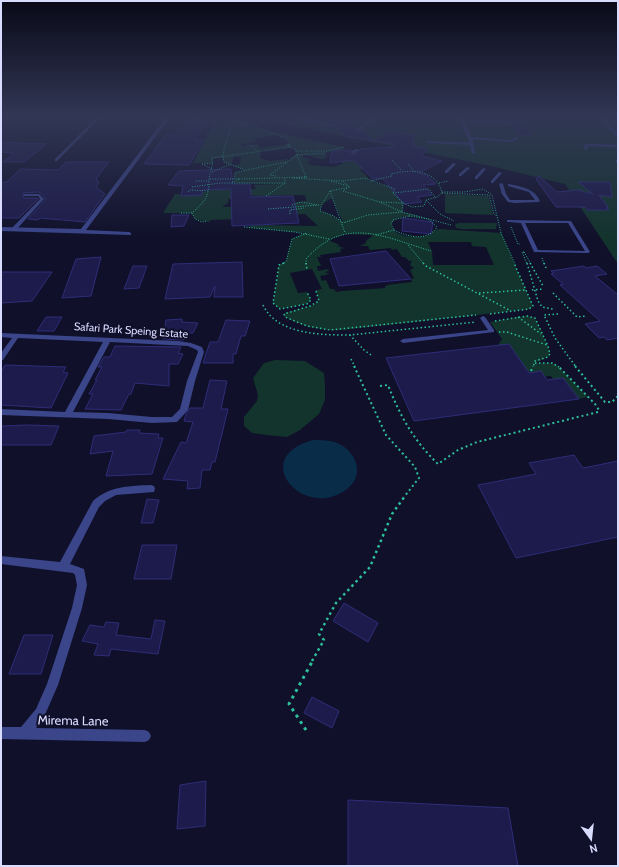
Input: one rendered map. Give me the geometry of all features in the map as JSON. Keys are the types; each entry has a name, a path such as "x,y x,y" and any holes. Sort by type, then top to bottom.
{"street":[{"path":"56,160 60,156"},
{"path":"82,232 137,156"},
{"path":"1,229 129,234"},
{"name":"Safari Park Speing Estate","path":"1,335 189,344 200,349 201,357 191,381 184,410 178,417 168,420 1,412"},
{"path":"1,358 16,336"},
{"path":"67,415 108,339"},
{"path":"63,567 96,504 103,497 121,490 151,489"},
{"path":"1,560 74,569 80,572 82,585 45,702 40,713 23,734"},
{"name":"Mirema Lane","path":"1,733 146,736"}],"lane":[{"path":"446,172 454,164"},
{"path":"460,175 468,168"},
{"path":"476,178 484,169"},
{"path":"492,182 500,173"},
{"path":"501,184 504,194 509,201 538,202 537,198 530,191 509,185"},
{"path":"14,229 42,199 40,195 25,195"},
{"path":"509,221 522,221 569,222 588,252 536,251 522,221"},
{"path":"403,341 492,331 485,318"}],"path":[{"path":"181,213 192,213 206,200 210,185 209,180 213,163 212,158 231,156"},
{"path":"285,178 270,175 293,156"},
{"path":"222,158 224,162 229,165 246,170"},
{"path":"302,158 298,158 306,178"},
{"path":"392,160 402,172"},
{"path":"234,179 234,174 246,170 287,162"},
{"path":"212,169 202,164 213,163"},
{"path":"408,164 416,173"},
{"path":"210,174 212,171 229,165"},
{"path":"370,181 392,176 391,174 412,172 432,176 439,182 442,193"},
{"path":"196,181 307,177 292,178 342,181 365,178 395,189 393,193"},
{"path":"285,178 285,183"},
{"path":"306,178 332,181 350,187"},
{"path":"231,183 239,179"},
{"path":"342,181 350,187"},
{"path":"439,182 448,181"},
{"path":"192,187 202,184 285,183"},
{"path":"266,196 285,183"},
{"path":"343,223 334,216 320,211 320,205 330,191 350,187"},
{"path":"350,187 343,191 380,202 402,212 450,225"},
{"path":"393,193 429,189 435,198"},
{"path":"454,191 464,192 483,189 492,195 501,233 533,306 529,309 485,318"},
{"path":"188,192 190,190 209,192"},
{"path":"426,200 441,196 442,193 458,190"},
{"path":"330,191 346,233"},
{"path":"393,193 403,203 412,207 424,206 426,200"},
{"path":"442,193 489,195 494,214 497,216"},
{"path":"426,200 440,214 454,221"},
{"path":"292,205 301,202 320,205"},
{"path":"380,202 403,203"},
{"path":"402,212 403,203"},
{"path":"268,209 320,205"},
{"path":"290,214 290,210 320,205"},
{"path":"343,223 368,215 402,212"},
{"path":"192,213 195,219 202,222 207,221"},
{"path":"375,236 394,230 405,235 420,236 432,233 437,227 435,223 428,219 409,216 393,220 391,224 394,230"},
{"path":"509,221 518,244 520,244"},
{"path":"244,227 292,231 330,239"},
{"path":"292,231 295,237"},
{"path":"306,233 292,239 286,262 279,265 273,303 280,309 307,304 311,300 307,292"},
{"path":"307,270 306,259 319,246 330,239 346,233 375,236 431,251"},
{"path":"408,244 426,266 512,312"},
{"path":"543,286 524,252 522,252 542,307 553,308"},
{"path":"532,290 544,289"},
{"path":"478,293 526,290"},
{"path":"316,291 319,302 305,309 284,314 285,317 294,322 314,328 330,330 485,318 526,316 535,318 548,346 550,354 548,357 535,363 531,371"},
{"path":"553,293 577,317 586,316"},
{"path":"263,305 264,310 275,319 298,330 322,335 350,335"},
{"path":"558,314 544,315 547,325 569,358 605,402 612,402 618,396"},
{"path":"518,317 542,334"},
{"path":"492,331 507,332 548,346"},
{"path":"306,730 289,704 324,640 319,634 336,603 370,567 392,514 419,478 414,467 386,435 350,359"},
{"path":"380,386 388,385 408,431 438,464 460,448 500,435 558,424 598,412 599,410 596,404 558,366 552,363 535,363"}],"green space":[{"path":"196,156 261,156 260,158 270,161 288,160 293,156 303,156 311,160 307,163 310,165 333,167 342,164 342,160 345,163 345,160 355,160 355,162 368,167 361,167 362,169 360,170 370,181 395,189 393,193 403,203 402,212 423,217 405,216 394,221 391,224 393,229 401,235 419,237 429,235 439,229 501,233 533,306 529,309 343,330 313,328 299,323 285,317 284,314 310,306 319,301 316,290 322,289 312,269 290,273 298,293 307,292 311,300 307,304 280,309 273,303 279,265 286,262 292,239 305,233 244,227 250,227 250,225 318,226 305,214 286,215 281,204 306,201 305,195 252,195 228,199 228,203 222,207 251,206 240,219 210,220 210,222 195,219 192,213 163,213 175,194 197,195 198,192 209,192 210,185 213,185 213,190 256,189 254,185 279,184 231,183 238,179 234,179 235,173 245,170 233,166 240,164 241,157 234,157 231,164 233,165 232,166 224,162 222,158 213,158 213,163 193,163","holes":["332,198 343,222 320,211 322,204","346,234 373,235 366,241 366,243 360,246 368,246 370,250 391,248 392,250 397,249 402,257 412,261 410,265 414,268 410,270 414,278 411,279 412,282 387,285 388,286 385,286 385,288 336,292 334,289 330,289 326,280 322,281 320,276 330,274 325,272 329,271 328,269 318,271 317,266 321,266 317,257 321,257 320,255 341,252 340,249 344,248 337,246 340,245 328,240","428,242 471,242 472,246 486,247 494,265 433,265 432,251"]},
{"path":"313,156 326,156 325,159 319,159"},
{"path":"444,156 618,156 618,264 565,184"},
{"path":"445,194 488,196 493,215 445,213"},
{"path":"458,223 497,223 496,229 462,229 456,228 455,225"},
{"path":"527,316 535,318 548,346 550,354 548,357 535,363 552,363 558,366 588,397 568,401 551,376 538,377 525,370 515,368 498,345 502,339 490,322"},
{"path":"275,360 305,361 324,373 325,400 319,414 300,430 287,437 252,433 244,426 244,417 257,401 258,395 253,378 264,363"}],"water":[{"path":"313,440 331,441 337,443 344,447 354,457 357,470 353,483 347,489 331,497 315,498 300,493 290,484 284,472 285,460 294,449"}],"building":[{"path":"10,156 31,156 24,162 3,162"},
{"path":"150,156 194,156 189,165 144,164"},
{"path":"331,156 423,156 442,161 418,173 427,175 436,184 423,185 432,195 417,197 422,202 404,204 382,178 373,179 354,160 330,163"},
{"path":"66,162 109,162 96,179 99,182 96,187 105,194 85,222 40,218 38,220 28,219 45,200 39,192 23,193 24,198 38,199 19,218 1,218 1,182 7,182 20,169 58,170"},
{"path":"231,169 233,184 250,184 251,197 293,196 299,223 232,226 231,189 202,190 202,195 181,196 183,186 168,185 179,171"},
{"path":"539,176 557,192 578,190 593,194 578,182 610,182 612,197 599,195 609,210 587,210 585,207 556,207 536,179"},
{"path":"172,215 189,215 184,226 171,227"},
{"path":"403,218 433,222 431,234 402,231"},
{"path":"386,251 411,279 339,286 330,259"},
{"path":"101,257 91,296 62,298 76,259"},
{"path":"242,262 243,297 214,297 215,286 210,297 165,299 173,264"},
{"path":"133,266 147,266 139,288 124,289"},
{"path":"584,266 586,268 597,266 607,274 595,276 618,295 618,338 607,340 604,337 599,338 585,324 600,321 560,285 563,284 551,274 554,273 551,271"},
{"path":"1,272 52,272 32,301 1,303"},
{"path":"46,317 62,317 54,331 37,331"},
{"path":"182,319 182,322 198,323 193,333 188,333 184,340 163,339 166,320"},
{"path":"226,320 250,321 245,336 241,336 236,354 233,354 233,363 203,363 210,342 218,342"},
{"path":"509,344 529,373 541,371 547,380 563,378 579,399 414,421 386,358"},
{"path":"115,346 181,347 178,353 183,354 178,364 169,364 169,386 135,383 131,394 129,394 121,410 85,409 93,394 89,394 102,367 98,367 104,357 110,357"},
{"path":"5,365 66,367 63,372 68,373 51,408 1,405 1,372"},
{"path":"210,380 227,381 221,409 228,409 215,462 212,462 210,470 202,470 200,488 187,489 188,481 163,479 181,442 186,443 193,422 184,421 186,414 190,408 203,408"},
{"path":"1,426 59,426 51,445 1,445"},
{"path":"127,430 140,430 139,433 159,434 158,438 163,438 152,474 106,476 113,451 90,454 94,436 126,432"},
{"path":"574,455 583,468 618,461 618,537 516,558 478,485 536,474 529,463"},
{"path":"147,499 159,500 153,523 141,523"},
{"path":"142,545 177,545 171,579 134,579"},
{"path":"344,603 378,623 368,642 333,621"},
{"path":"155,620 165,621 158,654 111,649 109,656 94,655 98,644 82,641 90,625 104,627 106,622 119,623 116,635 151,639"},
{"path":"24,635 53,635 41,674 9,674"},
{"path":"312,697 339,711 332,728 304,713"},
{"path":"206,781 205,826 177,829 180,785"},
{"path":"348,800 508,808 518,866 348,866"}]}
